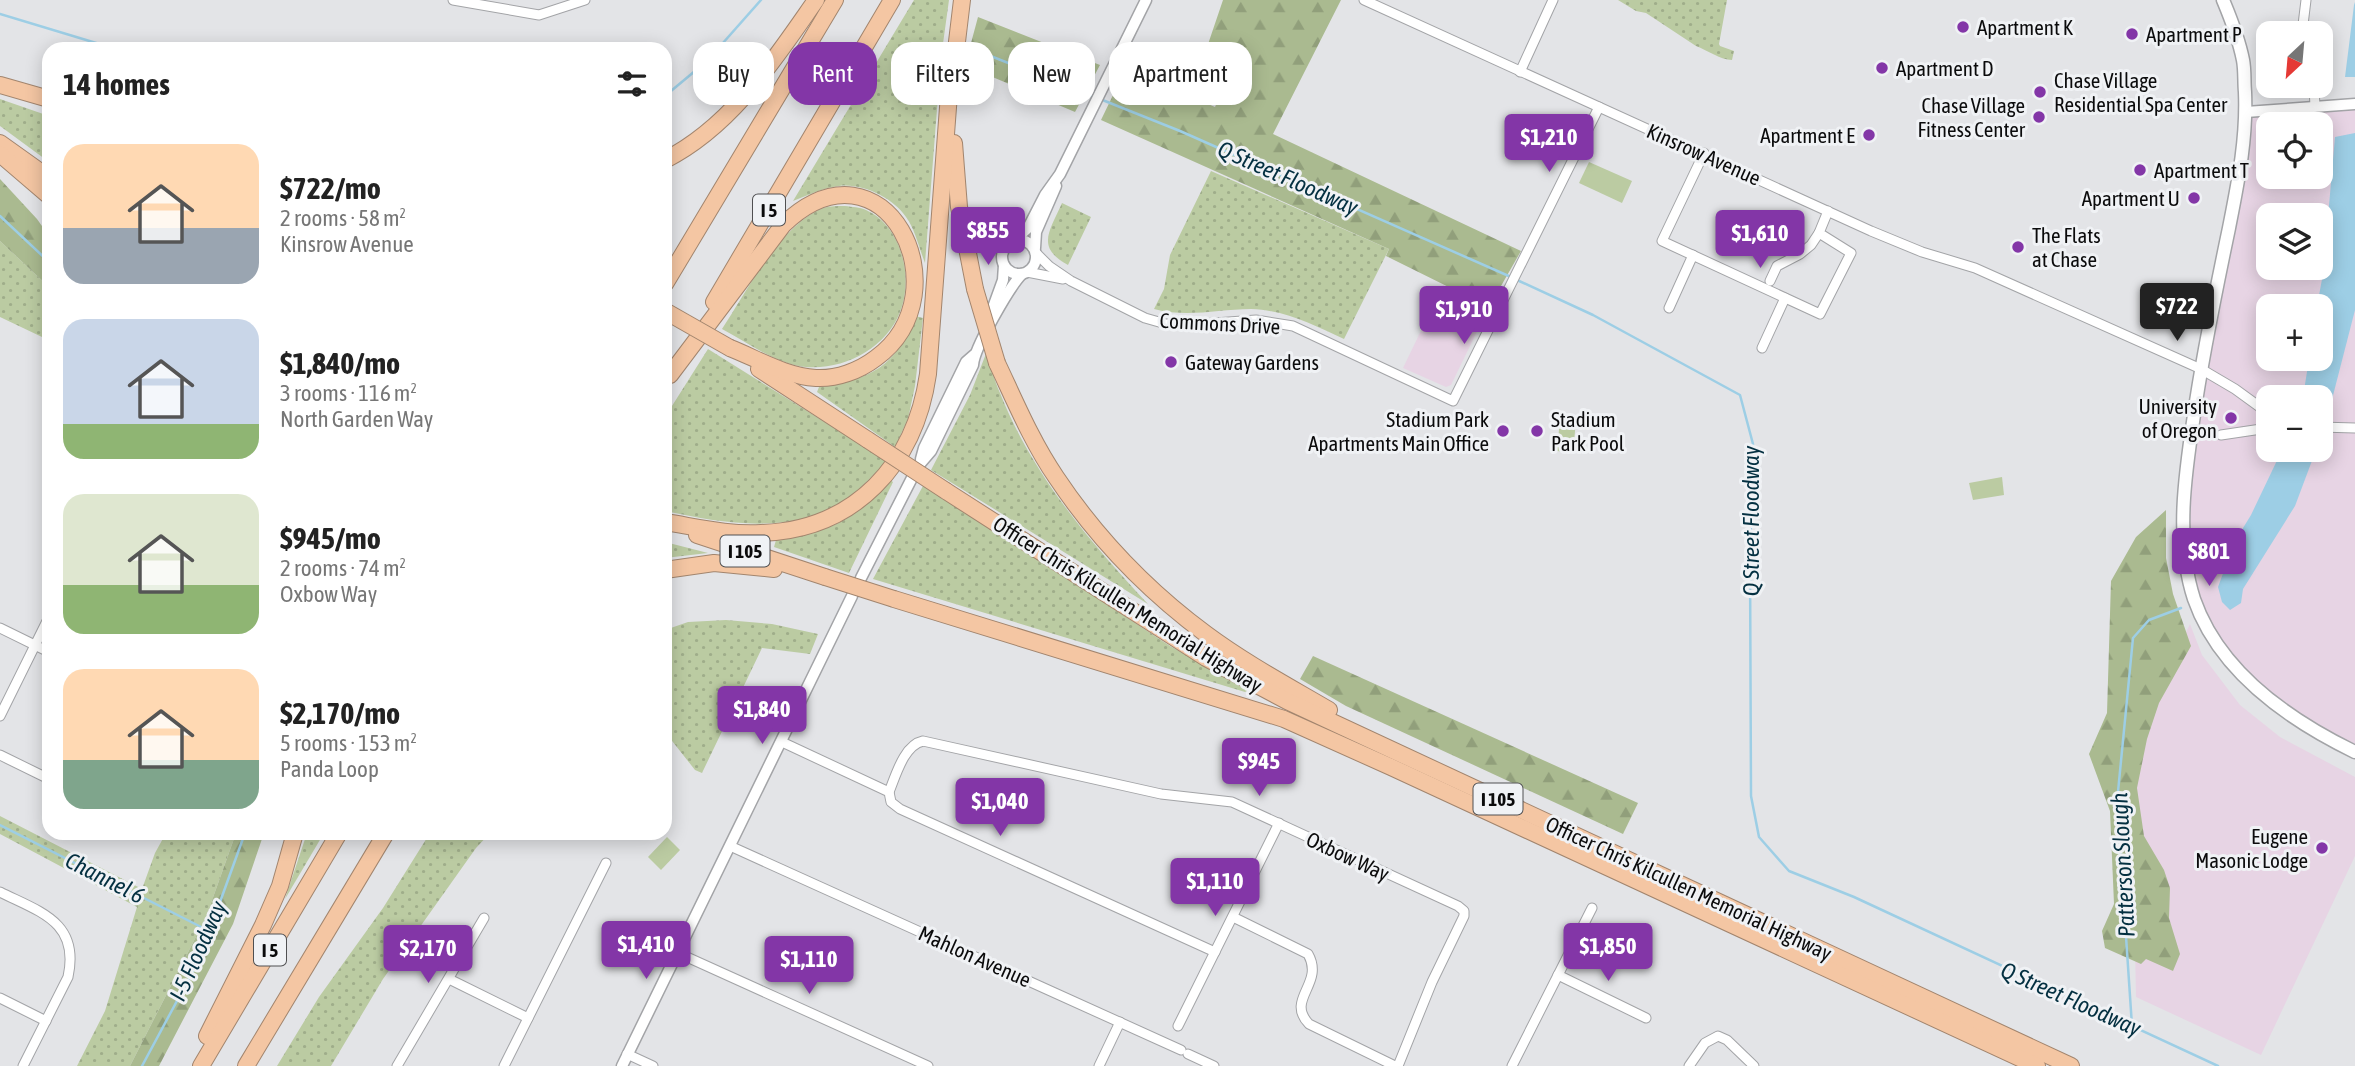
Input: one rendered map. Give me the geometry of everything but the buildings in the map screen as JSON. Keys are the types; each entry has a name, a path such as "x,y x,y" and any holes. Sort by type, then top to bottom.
{"highway":[{"path":"672,155 706,133 746,95 816,0"},
{"name":"I 5","path":"672,272 835,0"},
{"name":"I 5","path":"672,372 892,0"},
{"path":"956,42 962,0"},
{"path":"0,85 42,97"},
{"path":"672,525 745,533 799,528 824,520 847,508 883,479 898,460 916,424 926,385 948,105"},
{"path":"954,105 959,207 975,289 998,363 1055,476 1118,557 1154,592 1206,635 1404,756"},
{"path":"0,143 42,173"},
{"path":"0,154 42,190"},
{"path":"672,374 783,225 797,212 815,202 849,194 866,198 894,219 911,251 915,285 909,316 887,350 844,375 817,378 779,370 730,348"},
{"name":"Officer Chris Kilcullen Memorial Highway","path":"672,315 730,348 1206,658 1287,701 2071,1066"},
{"name":"Officer Chris Kilcullen Memorial Highway","path":"672,526 894,599 1284,719 2037,1066"},
{"path":"672,569 714,563 756,566 825,577"},
{"path":"192,1066 263,925 280,886 293,840"},
{"name":"I 5","path":"201,1066 335,840"},
{"name":"I 5","path":"246,1066 384,840"}],"main road":[{"path":"2223,0 2244,61 2246,112 2243,158 2200,369 2183,503 2186,564 2194,599 2216,640 2251,684 2281,710 2355,752"}],"street":[{"path":"453,0 539,15 583,0"},
{"path":"983,335 1013,284 1035,264 1037,232 1060,174 1146,0"},
{"name":"Kinsrow Avenue","path":"1364,0 1828,211 1915,249 1975,268 2200,369 2256,405"},
{"path":"1520,72 1553,0"},
{"path":"2303,21 2306,0"},
{"path":"2315,98 2315,107"},
{"path":"2246,112 2355,103"},
{"name":"Commons Drive","path":"1036,251 1049,266 1071,282 1144,318 1166,324 1256,320 1293,326 1454,401 1599,107"},
{"path":"1704,153 1662,241 1820,314 1851,253 1819,233"},
{"path":"974,355 966,362 924,447 919,465 930,451 973,365 974,355 1003,280 1004,249 1028,228 1045,195 1060,174"},
{"path":"1770,281 1777,267 1811,245 1828,211"},
{"path":"1016,239 1027,241 1036,251"},
{"path":"1669,307 1693,255"},
{"path":"1004,265 1012,272 1025,273"},
{"name":"Commons Drive","path":"1025,273 1071,282"},
{"path":"1762,348 1786,298"},
{"path":"2333,428 2355,428"},
{"path":"2221,435 2256,430"},
{"path":"861,578 913,476"},
{"path":"622,1066 852,596"},
{"path":"0,628 42,648"},
{"path":"0,716 42,631"},
{"name":"Oxbow Way","path":"888,792 909,750 919,742 929,741 1161,794 1232,802 1464,911 1396,1066"},
{"path":"782,742 888,792 891,802 900,809 1216,952"},
{"path":"0,755 42,776"},
{"path":"1178,1026 1279,823"},
{"name":"Mahlon Avenue","path":"730,846 1214,1066"},
{"path":"504,1066 606,863"},
{"path":"0,892 58,923 71,947 72,961 68,976 23,1066"},
{"path":"1512,1066 1592,908"},
{"path":"1233,916 1308,954 1313,974 1301,1007 1309,1024 1396,1066"},
{"path":"397,1066 485,918"},
{"path":"678,953 928,1066"},
{"path":"1558,975 1646,1018"},
{"path":"449,979 528,1018"},
{"path":"0,998 46,1021"},
{"path":"1099,1066 1120,1022"},
{"path":"1689,1066 1705,1043 1717,1036 1727,1040 1754,1066"},
{"path":"627,1055 653,1066"}],"shaded area":[{"name":"University of Oregon","path":"2355,104 2355,752 2251,684 2195,599 2183,503 2246,112"},
{"path":"1443,285 1489,307 1451,385 1446,387 1403,368"},
{"path":"2190,624 2202,655 2240,705 2280,737 2355,777 2355,856 2261,1055 2136,997 2125,756"}],"green space":[{"path":"914,0 949,0 943,42 891,42 891,105 937,105 925,263 906,217 877,193 858,187 839,186 793,201 851,105 877,105 877,61"},
{"path":"1223,0 1341,0 1273,134 1521,251 1489,307 1386,256 1389,249 1101,120 1109,103 1215,107 1252,105 1252,42 1209,42"},
{"path":"1618,0 1727,0 1719,44 1734,51 1732,60 1696,46 1646,13 1636,11"},
{"path":"978,17 1042,42 1008,42 1008,84 994,78 994,42 971,42"},
{"path":"0,99 42,114 42,157 0,126"},
{"path":"1058,105 1079,105 1075,112"},
{"path":"1589,162 1632,181 1622,203 1579,183"},
{"path":"1211,171 1389,249 1344,339 1299,319 1264,310 1191,313 1154,309 1164,289 1170,255"},
{"path":"0,179 42,226 42,280 0,241"},
{"path":"1062,203 1091,217 1068,265 1051,252 1048,245 1050,230"},
{"path":"845,206 864,209 878,218 896,240 902,254 906,284 904,299 893,326 883,339 856,357 841,363 809,367 775,359 722,329 765,261 792,229 823,208"},
{"path":"0,241 42,280 42,337 0,317"},
{"path":"915,316 923,318 915,386 908,419 895,447 817,392 819,387 853,380 879,368 899,347"},
{"path":"708,349 887,461 844,501 802,519 756,524 672,512 672,406"},
{"path":"987,351 996,383 1013,423 1045,479 1104,556 1148,604 931,470 970,395"},
{"path":"1560,419 1576,420 1573,453 1557,451"},
{"path":"2002,477 2004,495 1973,500 1969,483"},
{"path":"890,480 893,482 849,573 774,547 776,540 812,533 840,522 864,506"},
{"path":"924,484 1170,646 1249,690 1245,692 873,579"},
{"path":"2166,510 2166,558 2173,594 2191,646 2159,703 2147,739 2137,788 2144,836 2164,870 2170,888 2169,918 2180,954 2173,971 2146,959 2141,964 2105,948 2102,931 2114,904 2110,811 2089,754 2107,713 2111,581 2136,537"},
{"path":"672,544 708,553 672,557"},
{"path":"726,620 772,624 818,634 810,654 762,648 702,773 695,770 672,741 672,628 688,622"},
{"path":"1313,656 1638,803 1623,834 1346,706 1300,679"},
{"path":"0,816 42,840 142,889 162,840 234,840 206,917 130,1066 77,1066 105,1011 137,907 0,834"},
{"path":"234,840 262,840 233,924 159,1066 130,1066 206,917"},
{"path":"305,840 320,840 285,899"},
{"path":"426,840 483,840 383,979 331,1066 277,1066 319,997 383,908"},
{"path":"664,840 670,840 680,850 661,870 648,857"}],"water":[{"path":"2355,2 2355,77 2345,77 2354,5"},
{"path":"2355,133 2355,310 2333,395 2333,385 2305,385 2307,371 2333,371 2333,294 2319,294 2322,280 2333,280 2333,203 2329,203 2330,189 2333,189 2335,137"},
{"path":"2276,462 2312,462 2295,506 2243,589 2241,603 2230,610 2222,602 2218,587 2235,541 2251,515"}],"waterway":[{"name":"Q Street Floodway","path":"672,90 707,61 761,0"},
{"name":"Q Street Floodway","path":"0,14 93,42"},
{"name":"Q Street Floodway","path":"994,57 1008,63"},
{"name":"Q Street Floodway","path":"1100,99 1180,131 1511,277"},
{"name":"I-5 Floodway","path":"0,216 42,255"},
{"name":"Q Street Floodway","path":"1517,280 1593,315 1740,395 1753,444 1750,555 1751,796 1759,837 1789,871 1854,897 2218,1066"},
{"name":"Patterson Slough","path":"2132,1026 2117,802 2133,638 2149,620 2181,608"},
{"name":"Channel 6","path":"0,825 209,931"},
{"name":"I-5 Floodway","path":"142,1066 199,960 242,840"}],"place":[{"name":"Apartment K","path":"1963,27"},
{"name":"Apartment P","path":"2132,34"},
{"name":"Apartment D","path":"1882,68"},
{"name":"Chase Village Residential Spa Center","path":"2040,92"},
{"name":"Chase Village Fitness Center","path":"2039,117"},
{"name":"Apartment E","path":"1869,135"},
{"name":"Apartment T","path":"2140,170"},
{"name":"Apartment U","path":"2194,198"},
{"name":"The Flats at Chase","path":"2018,247"},
{"name":"Gateway Gardens","path":"1171,362"},
{"name":"University of Oregon","path":"2231,418"},
{"name":"Stadium Park Apartments Main Office","path":"1503,431"},
{"name":"Stadium Park Pool","path":"1537,431"},
{"name":"Eugene Masonic Lodge","path":"2322,848"}]}
